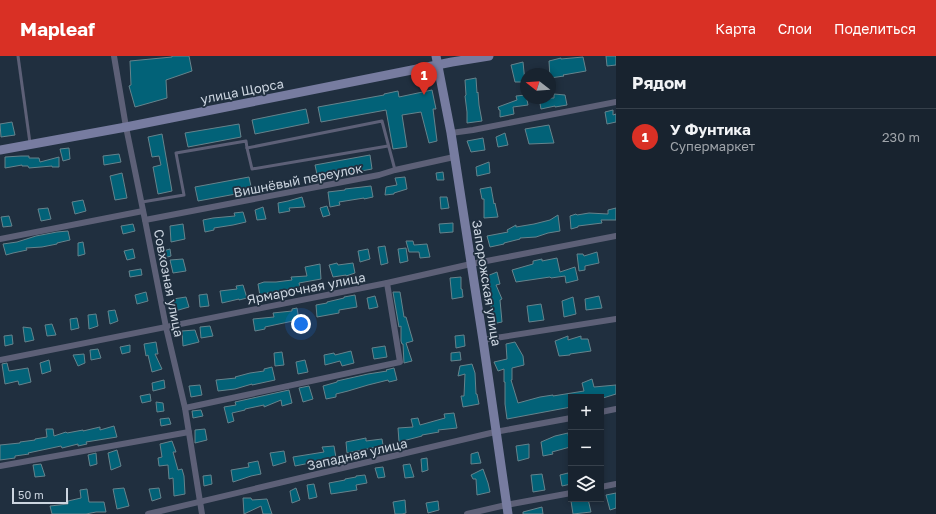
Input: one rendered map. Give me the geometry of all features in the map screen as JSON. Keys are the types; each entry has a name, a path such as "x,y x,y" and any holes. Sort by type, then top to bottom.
{"street":[{"name":"Совхозная улица","path":"114,56 126,127 166,327 185,408 202,514"},
{"name":"Запорожская улица","path":"436,56 451,133 507,509"},
{"name":"улица Щорса","path":"0,150 489,56"},
{"path":"451,133 616,102"},
{"name":"Вишнёвый переулок","path":"145,220 379,175 454,157"},
{"path":"0,239 143,211"},
{"name":"Ярмарочная улица","path":"0,360 616,236"},
{"path":"185,408 400,362 387,283"},
{"path":"483,340 616,319"},
{"path":"604,411 616,409"},
{"name":"Западная улица","path":"148,514 495,432 568,419"},
{"path":"0,466 189,432"},
{"path":"604,486 616,484"},
{"path":"467,514 507,509 568,494"}],"lane":[{"path":"18,56 30,144"},
{"path":"247,148 382,120 395,170"},
{"path":"142,202 184,195 176,153 246,141 252,169 388,146"}],"building":[{"path":"172,56 189,56 192,71 166,80 167,98 135,107 129,86 131,85 130,61"},
{"path":"606,56 616,56 616,65 607,66"},
{"path":"583,57 586,71 556,77 556,68 549,68 549,61"},
{"path":"523,62 524,68 520,68 520,82 515,82 511,65"},
{"path":"476,78 482,121 467,123 465,80"},
{"path":"432,90 436,109 433,109 437,141 429,143 421,112 402,115 407,147 393,149 386,110 321,122 318,107 398,91 399,97"},
{"path":"556,94 565,95 567,105 541,109 540,104 556,104"},
{"path":"516,96 520,96 520,104 528,105 513,107 514,114 500,117 500,110 498,107 517,100"},
{"path":"306,109 309,123 255,134 252,120"},
{"path":"613,110 613,115 616,114 616,122 607,124 605,112"},
{"path":"12,122 15,135 1,137 0,124"},
{"path":"239,124 241,137 188,147 185,133"},
{"path":"549,125 554,143 529,144 525,129"},
{"path":"505,133 508,145 498,147 496,137"},
{"path":"162,134 172,191 158,194 153,167 161,165 159,156 152,157 148,137"},
{"path":"483,138 485,150 471,152 467,141"},
{"path":"69,148 70,159 63,161 60,149"},
{"path":"119,154 121,162 104,165 103,156"},
{"path":"370,155 372,169 318,179 315,165"},
{"path":"21,156 39,158 40,162 59,157 59,167 52,166 29,168 28,166 22,165 5,168 5,157"},
{"path":"489,162 490,173 477,176 476,167"},
{"path":"443,172 444,180 437,180 436,173"},
{"path":"122,173 127,198 115,200 110,176"},
{"path":"249,177 252,191 198,201 195,187"},
{"path":"405,177 407,189 394,194 385,195 386,187 397,185 395,178"},
{"path":"371,186 373,197 339,202 340,205 330,207 328,192"},
{"path":"491,187 498,217 484,218 484,199 482,199 480,189"},
{"path":"302,197 305,207 289,208 290,211 279,213 278,203"},
{"path":"440,197 447,197 449,208 441,209"},
{"path":"83,200 86,211 75,214 72,202"},
{"path":"327,206 330,215 323,217 320,208"},
{"path":"263,207 266,219 257,220 255,210"},
{"path":"48,208 51,219 41,221 38,209"},
{"path":"616,208 616,220 601,220 602,223 578,226 571,229 570,216 589,213 608,214 608,210"},
{"path":"243,212 246,222 214,228 214,230 205,232 203,220 235,216 234,213"},
{"path":"558,215 560,231 536,237 520,238 490,247 487,236 508,232 507,230 516,225 516,227 550,220"},
{"path":"9,216 12,226 3,227 1,217"},
{"path":"453,223 453,232 440,233 439,224"},
{"path":"133,224 135,231 123,234 121,226"},
{"path":"183,224 185,239 171,242 170,226"},
{"path":"68,231 70,240 42,247 26,248 27,250 6,255 3,244 17,242 36,236"},
{"path":"406,241 413,241 414,245 427,244 430,257 420,258 419,252 409,252"},
{"path":"83,242 85,254 78,256 78,243"},
{"path":"385,246 388,263 381,265 378,247"},
{"path":"406,248 408,261 400,263 398,249"},
{"path":"133,249 135,258 127,260 124,251"},
{"path":"170,249 171,256 164,258 163,251"},
{"path":"368,249 370,259 360,262 358,251"},
{"path":"597,252 599,263 585,266 585,270 579,271 577,254 583,254 584,256"},
{"path":"557,258 560,272 575,267 578,280 566,283 565,276 516,282 512,270 533,264 533,261"},
{"path":"183,259 186,271 173,273 170,260"},
{"path":"337,263 338,265 353,263 355,273 346,276 333,277 329,265"},
{"path":"320,264 321,279 299,283 300,288 293,290 293,288 267,293 268,294 260,296 258,284 264,282 292,280 291,277 307,276 305,267"},
{"path":"141,269 142,275 130,277 129,271"},
{"path":"497,272 500,284 496,285 502,299 500,300 502,322 492,324 487,276"},
{"path":"461,277 463,297 452,299 450,278"},
{"path":"243,285 247,298 222,303 220,291 237,289 236,286"},
{"path":"146,292 148,301 137,304 135,295"},
{"path":"393,292 400,292 404,317 406,317 413,341 406,343 412,361 404,363 403,344 401,341 401,326 399,327"},
{"path":"207,294 209,306 200,307 199,295"},
{"path":"355,295 357,307 339,310 339,313 317,317 316,305"},
{"path":"375,296 378,307 369,309 367,298"},
{"path":"599,296 602,308 586,310 585,299"},
{"path":"186,297 189,307 175,311 173,299"},
{"path":"573,297 576,314 564,317 562,301"},
{"path":"541,304 544,320 529,322 527,306"},
{"path":"297,308 299,320 265,327 265,329 255,331 253,319 274,317 273,313 292,311 292,309"},
{"path":"115,310 118,321 110,324 108,311"},
{"path":"96,314 98,326 89,329 88,315"},
{"path":"77,318 79,328 71,330 70,319"},
{"path":"52,324 56,335 47,336 45,325"},
{"path":"210,326 213,336 201,338 200,327"},
{"path":"23,327 31,328 34,340 25,342"},
{"path":"195,330 199,342 183,346 182,331"},
{"path":"12,335 13,344 5,346 4,336"},
{"path":"464,335 465,346 456,348 455,336"},
{"path":"568,336 568,340 581,336 581,339 588,339 591,351 559,356 555,341"},
{"path":"156,342 158,354 155,354 162,369 152,372 148,355 146,356 144,344"},
{"path":"515,342 523,356 524,365 512,368 511,380 518,403 540,397 584,391 582,383 592,379 594,387 616,385 616,394 604,398 604,394 568,394 568,408 507,419 504,369 498,371 494,362 507,359 506,344"},
{"path":"130,345 130,352 122,354 120,347"},
{"path":"385,346 387,357 374,359 372,348"},
{"path":"98,349 101,358 91,360 90,350"},
{"path":"351,351 354,363 342,366 340,361 325,365 324,355 334,353 335,355"},
{"path":"282,352 284,365 275,366 274,353"},
{"path":"460,352 461,360 451,361 451,353"},
{"path":"84,354 85,363 78,366 73,355"},
{"path":"49,360 51,371 42,374 40,363"},
{"path":"305,360 308,372 298,374 296,362"},
{"path":"7,363 9,371 28,368 31,382 19,385 18,381 5,384 2,364"},
{"path":"472,364 475,373 476,394 479,404 463,407 461,396 464,396 465,374 458,376 460,366"},
{"path":"272,367 275,380 235,389 218,391 216,380 236,378 235,377 250,373 264,371 264,369"},
{"path":"394,368 397,380 389,382 388,380 368,385 336,394 336,397 326,399 323,386 337,381 387,371 386,370"},
{"path":"164,380 165,388 153,391 152,383"},
{"path":"200,385 202,395 191,397 189,386"},
{"path":"309,386 313,399 303,402 299,388"},
{"path":"289,390 292,403 282,406 281,400 264,407 264,405 232,413 234,421 228,423 224,407 236,405 235,402"},
{"path":"150,394 151,401 142,403 140,396"},
{"path":"156,402 163,403 164,411 157,412"},
{"path":"201,410 203,416 193,418 192,411"},
{"path":"454,413 457,428 438,430 439,432 422,435 399,442 398,428 413,427 411,419 418,418 420,425 445,418 444,414"},
{"path":"169,418 171,424 161,426 160,419"},
{"path":"114,426 117,437 86,442 87,444 78,446 78,444 62,448 61,446 15,456 15,458 0,460 0,445 20,443 47,437 46,429 53,429 54,436 66,432 83,431 100,427 100,430"},
{"path":"205,429 207,440 195,443 195,430"},
{"path":"568,433 568,448 552,452 553,454 543,456 541,442 555,436"},
{"path":"366,438 366,441 382,439 384,451 378,451 377,447 347,453 346,442"},
{"path":"172,441 176,452 173,452 178,470 182,469 184,476 185,494 174,496 173,478 169,479 168,465 159,466 158,458 162,457 160,444"},
{"path":"529,444 529,458 518,461 516,446"},
{"path":"334,446 336,458 317,461 317,463 295,466 293,457 324,452 322,447"},
{"path":"117,450 121,466 111,470 108,453"},
{"path":"284,451 286,462 273,466 270,453"},
{"path":"478,452 481,463 471,464 471,454"},
{"path":"96,453 97,464 90,466 88,455"},
{"path":"427,458 428,470 422,472 421,459"},
{"path":"258,461 261,474 233,482 231,470 249,467 248,463"},
{"path":"41,464 45,476 35,477 33,465"},
{"path":"410,464 414,477 405,478 403,465"},
{"path":"383,467 385,477 378,478 375,468"},
{"path":"483,469 490,492 477,495 476,479 473,479 471,475"},
{"path":"568,473 568,485 562,486 560,475"},
{"path":"542,474 545,490 533,492 531,475"},
{"path":"211,475 212,484 204,486 203,476"},
{"path":"365,475 367,483 356,485 357,490 331,494 329,483"},
{"path":"314,484 317,497 309,499 307,485"},
{"path":"124,488 129,506 117,509 113,489"},
{"path":"159,488 161,498 152,501 149,489"},
{"path":"296,488 300,500 292,503 290,491"},
{"path":"87,489 89,502 104,502 106,512 86,514 52,514 50,506 68,504 68,501 81,498 80,490"},
{"path":"616,493 616,508 610,510 606,495"},
{"path":"243,498 251,498 252,500 267,499 272,514 263,514 261,506 244,514"},
{"path":"405,500 406,513 395,514 393,502"},
{"path":"438,501 439,510 428,513 426,503"},
{"path":"571,502 589,502 591,512 573,514"},
{"path":"542,507 543,514 523,514 523,512"}],"place":[{"name":"У Фунтика","path":"424,95"}]}
